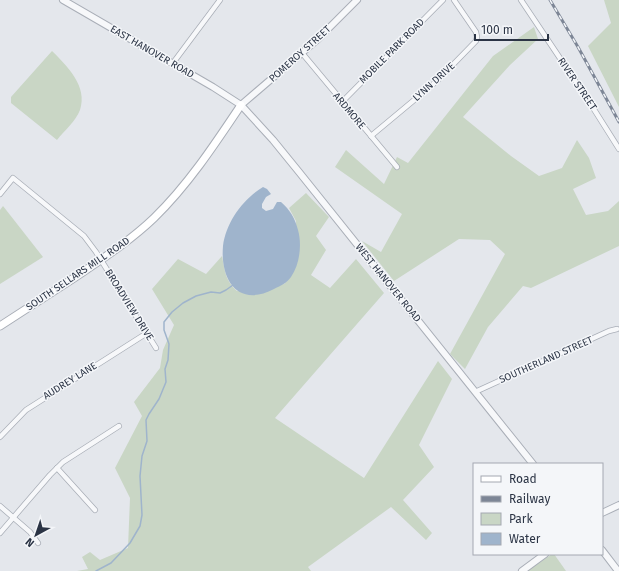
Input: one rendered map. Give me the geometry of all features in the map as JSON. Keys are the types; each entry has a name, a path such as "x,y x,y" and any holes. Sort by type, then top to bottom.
{"main road":[{"name":"SOUTH SELLARS MILL ROAD","path":"0,326 123,245 155,217 190,176 241,105"}],"street":[{"name":"EAST HANOVER ROAD","path":"63,0 173,63 241,105"},
{"path":"173,63 220,0"},
{"name":"POMEROY STREET","path":"241,105 320,38 357,0"},
{"name":"MOBILE PARK ROAD","path":"342,102 443,0"},
{"name":"LYNN DRIVE","path":"371,136 437,81 476,41 476,32 454,0"},
{"name":"RIVER STREET","path":"521,0 619,149"},
{"name":"ARDMORE","path":"302,53 397,167"},
{"name":"WEST HANOVER ROAD","path":"241,105 273,140 532,463"},
{"name":"BROADVIEW DRIVE","path":"0,194 13,178 78,230 101,260 156,348"},
{"name":"SOUTHERLAND STREET","path":"475,392 609,331 617,329"},
{"name":"AUDREY LANE","path":"0,437 26,410 146,333"},
{"path":"0,533 57,468 73,455 119,426"},
{"path":"57,468 95,510"},
{"path":"603,513 619,505"},
{"path":"0,506 30,532 38,543"},
{"path":"603,551 618,571"},
{"path":"522,571 544,555"}],"green space":[{"path":"604,0 619,0 619,107 588,46 611,23"},
{"path":"534,27 538,39 510,65 463,117 511,156 539,176 562,168 577,140 589,158 596,178 573,189 586,215 608,211 619,201 619,246 531,288 523,286 488,327 465,369 450,354 505,254 490,240 459,239 394,281 362,241 381,252 402,214 335,167 346,150 384,184 397,157 408,163 493,56"},
{"path":"52,51 75,77 79,85 82,101 76,118 57,140 11,103 11,97"},
{"path":"306,193 329,217 316,236 326,250 311,275 330,288 356,259 384,293 275,418 364,478 438,361 452,379 419,445 434,467 403,500 432,533 426,540 391,507 308,567 311,571 77,571 88,569 82,557 90,552 100,560 128,548 130,498 115,468 142,416 134,402 160,368 163,350 174,325 152,289 178,259 206,274 222,256 228,279 237,291 284,284 291,276 296,265 296,221 289,208"},
{"path":"3,206 43,257 0,284 0,210"},
{"path":"551,555 555,555 566,571 527,571"}],"water":[{"path":"263,187 271,194 266,197 262,204 262,208 266,211 273,209 277,202 281,202 290,211 297,226 300,248 294,272 288,281 261,294 250,295 241,293 228,280 223,258 223,246 228,228 237,212 249,198"}],"waterway":[{"path":"96,571 111,563 130,543 140,526 142,515 140,476 142,456 147,441 146,420 159,399 166,382 165,369 168,360 169,344 164,330 164,322 172,312 183,303 196,296 211,292 220,293 233,285"}],"railway":[{"path":"550,0 578,47 619,122"}]}
